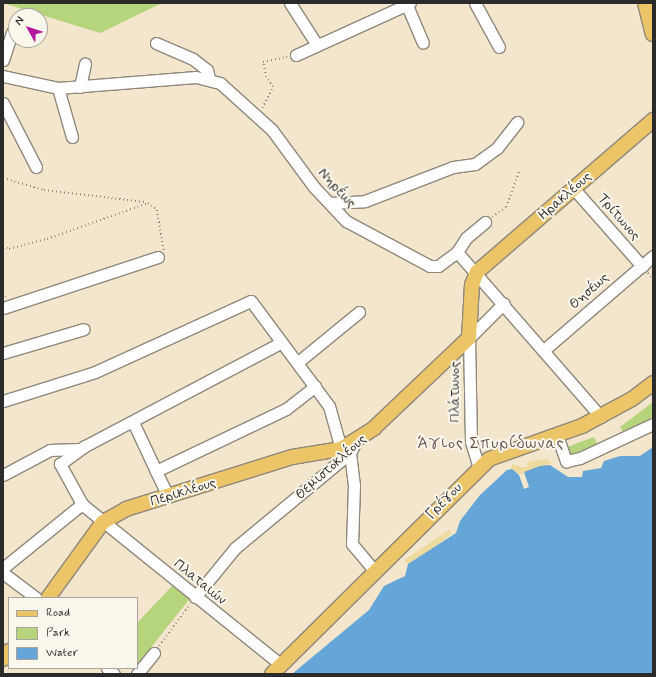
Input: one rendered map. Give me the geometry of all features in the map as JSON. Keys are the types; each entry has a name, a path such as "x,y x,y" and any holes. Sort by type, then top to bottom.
{"main road":[{"path":"645,3 653,34"},
{"name":"Ηρακλέους","path":"477,272 653,120"},
{"path":"469,338 472,285 477,272"},
{"name":"Θεμιστοκλέους","path":"348,448 469,338"},
{"name":"Γρέγου","path":"276,669 479,468 496,455 557,435 601,417 653,383"},
{"name":"Περικλέους","path":"49,597 103,522 126,509 292,457 348,448"}],"street":[{"path":"290,3 317,45"},
{"path":"296,55 408,3 423,43"},
{"path":"475,3 499,47"},
{"path":"3,76 58,88 209,78 207,70 193,59 156,43"},
{"path":"3,60 8,44"},
{"path":"80,86 85,64"},
{"name":"Νηρέως","path":"209,78 220,83 256,114 330,203 367,235 418,262 438,266 457,252 466,238 485,222"},
{"path":"58,88 72,137"},
{"path":"3,103 36,167"},
{"path":"330,203 365,201 453,167 475,164 497,148 517,122"},
{"name":"Τρίτωνος","path":"574,189 642,266"},
{"path":"457,252 477,272 545,349 601,417"},
{"path":"3,308 158,256"},
{"name":"Θησέως","path":"545,349 653,256"},
{"path":"3,400 95,372 246,302 255,305 280,343 298,362 329,406 348,448 354,485 352,544 375,571"},
{"path":"469,338 504,303"},
{"path":"298,362 359,312"},
{"path":"3,353 84,329"},
{"name":"Πλάτωνος","path":"469,338 470,441 479,468"},
{"path":"3,568 82,504 60,464 79,449 133,422 280,343"},
{"path":"156,471 286,409 315,386"},
{"path":"133,422 168,496"},
{"path":"557,435 566,461 580,458 653,424"},
{"name":"Θεμιστοκλέους","path":"195,598 235,548 348,448"},
{"path":"3,475 50,450 79,449"},
{"name":"Πλαταιών","path":"82,504 195,598 276,669"},
{"path":"3,573 35,597"},
{"path":"137,674 154,653"}],"path":[{"path":"256,114 273,94 274,87 266,77 263,62 296,55"},
{"path":"485,222 506,207 519,171"},
{"path":"3,178 44,190 148,203 157,210 162,226 165,243 158,256"},
{"path":"3,250 4,246 47,239 148,203"},
{"path":"154,653 195,598"}],"green space":[{"path":"3,3 162,3 100,33 48,17 48,8 19,8"},
{"path":"653,402 653,422 624,433 620,427"},
{"path":"594,437 598,445 565,457 564,448"},
{"path":"174,584 191,597 138,664 138,622"}],"sand":[{"path":"547,459 552,463 520,474 511,469 512,464 527,467 529,461"},
{"path":"449,530 452,533 422,558 408,564 404,560"}],"water":[{"path":"653,447 653,674 292,674 369,610 384,586 405,576 408,564 456,533 460,521 480,495 507,470 512,469 519,475 524,489 529,487 524,472 540,466 550,465 568,477 582,477 583,471 601,468 604,461 620,456 640,456"}],"district":[{"name":"Άγιος Σπυρίδωνας","path":"491,444"}]}
